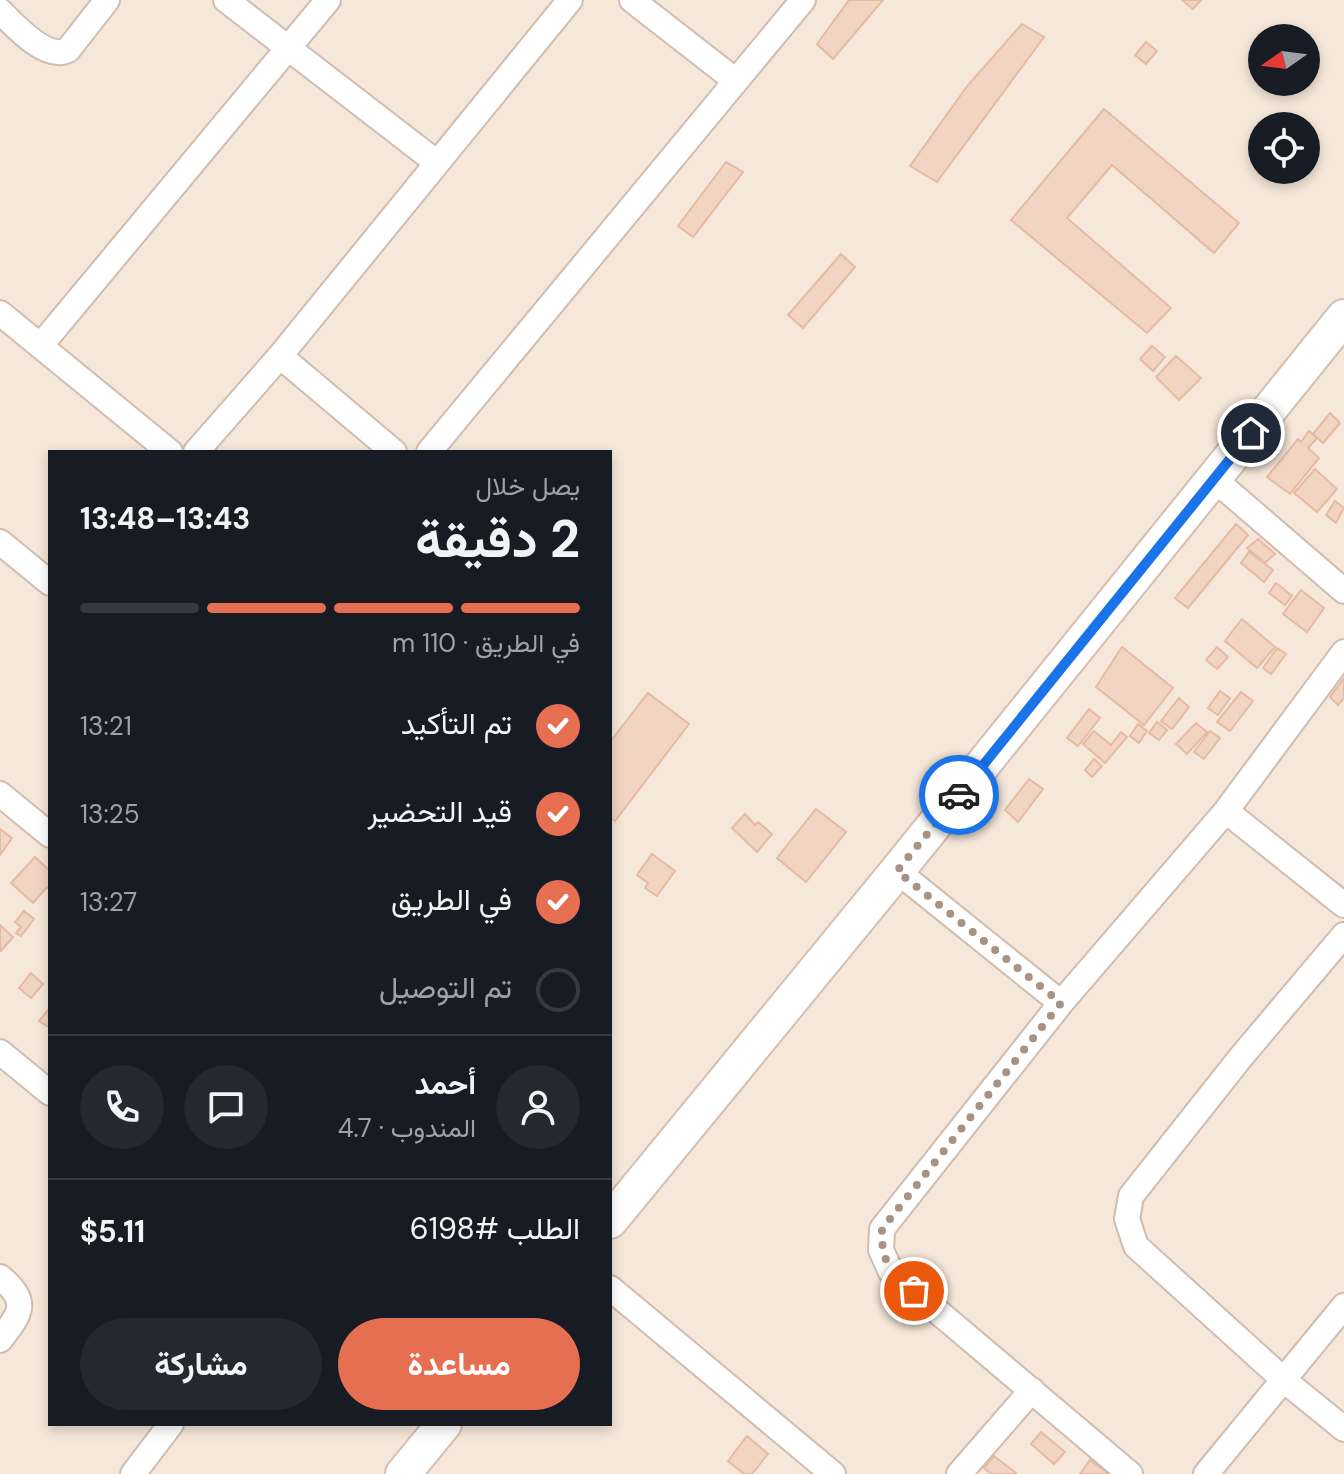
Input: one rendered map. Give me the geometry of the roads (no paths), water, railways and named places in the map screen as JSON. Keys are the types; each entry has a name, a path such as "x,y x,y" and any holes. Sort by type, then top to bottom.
{"street":[{"path":"5,26 51,53 60,54 68,50 107,0"},
{"path":"226,0 436,162"},
{"path":"41,345 328,0"},
{"path":"198,450 280,356 570,0"},
{"path":"632,0 736,81"},
{"path":"431,450 803,0"},
{"path":"0,313 168,450"},
{"path":"612,1219 1344,317"},
{"path":"280,356 392,450"},
{"path":"1214,479 1344,591"},
{"path":"0,542 48,581"},
{"path":"1130,1474 891,1272 881,1250 882,1229 1061,1003 1226,811 1344,652"},
{"path":"0,794 48,833"},
{"path":"1226,811 1344,905"},
{"path":"897,871 1061,1003"},
{"path":"1344,935 1241,1057 1131,1196 1127,1219 1136,1246 1285,1381 1344,1429"},
{"path":"0,1052 48,1091"},
{"path":"0,1277 14,1288 20,1300 20,1315 0,1340"},
{"path":"612,1290 833,1474"},
{"path":"1206,1474 1344,1306"},
{"path":"959,1474 1032,1390"},
{"path":"133,1474 169,1426"},
{"path":"403,1474 442,1426"}]}
